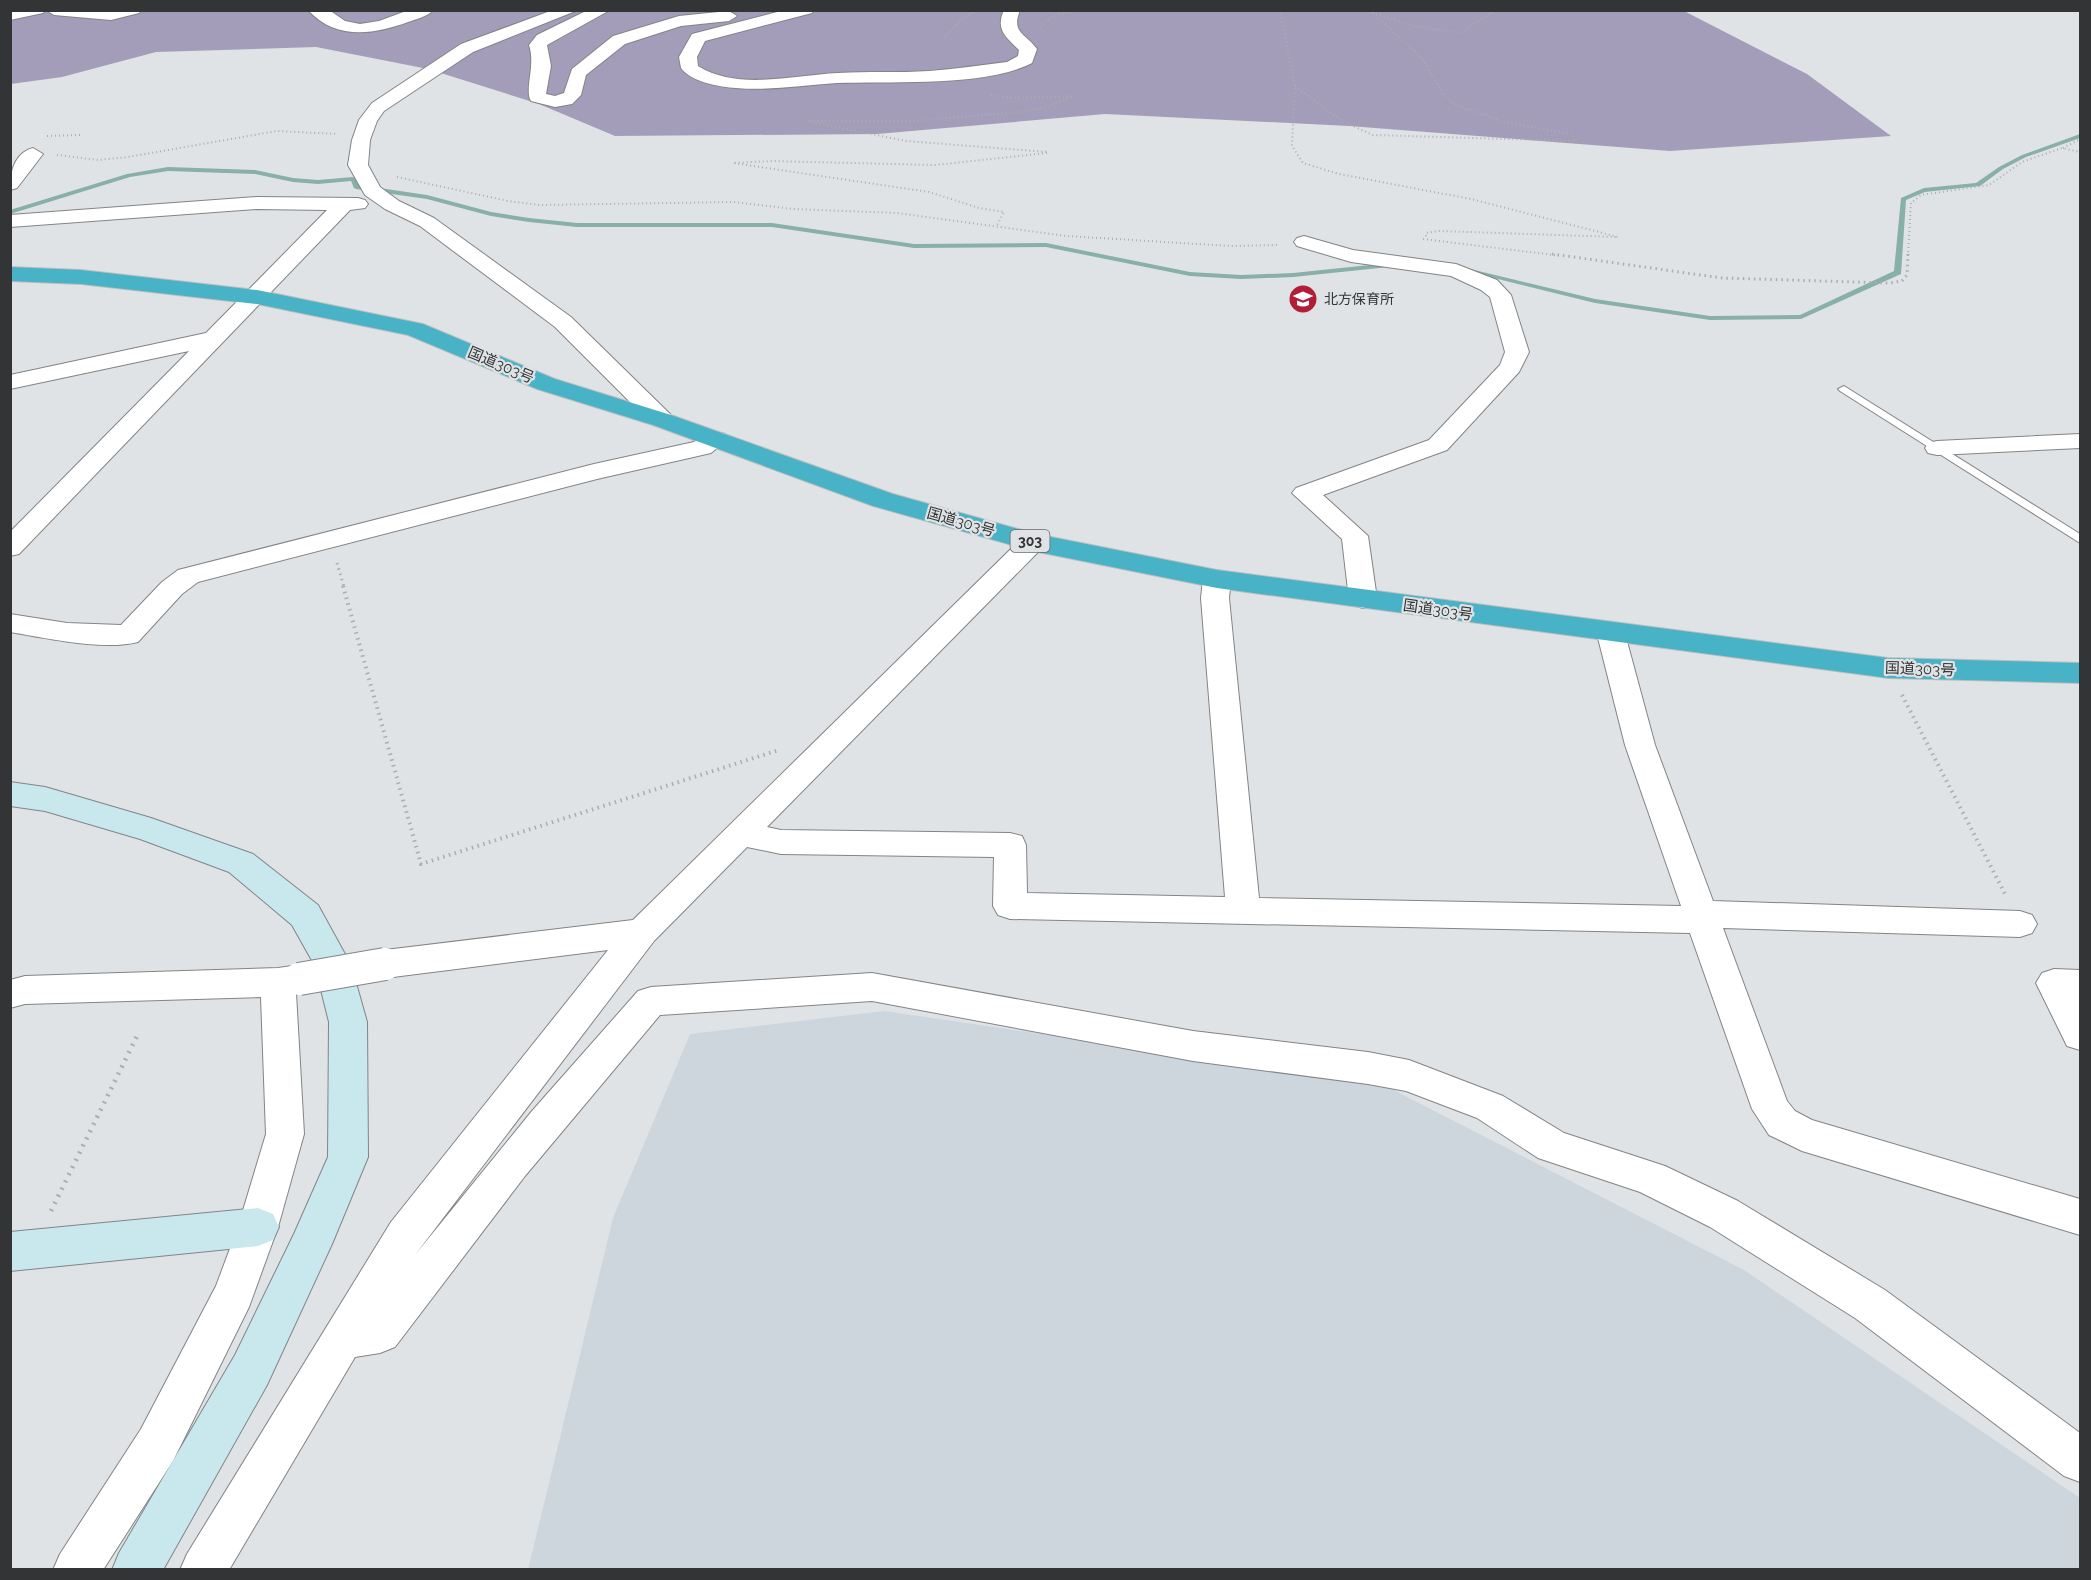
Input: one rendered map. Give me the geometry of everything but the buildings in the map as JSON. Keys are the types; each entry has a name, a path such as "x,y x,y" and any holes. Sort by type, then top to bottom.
{"highway":[{"name":"国道303号","path":"10,274 81,276 257,297 415,329 546,384 662,420 883,500 1033,542 1217,579 1888,668 2080,673"}],"street":[{"path":"10,15 37,10"},
{"path":"54,10 111,15 133,10"},
{"path":"316,10 324,13 337,25 356,29 393,22 425,10"},
{"path":"570,10 480,41 428,71 378,107 368,120 358,165 364,180 372,191 392,205 427,222 563,322 662,420"},
{"path":"602,10 543,39 538,45 544,66 536,85 537,97 555,102 572,95 578,73 619,40 679,21 768,10"},
{"path":"806,10 698,38 688,57 690,68 701,75 734,82 772,84 836,78 930,76 998,70 1022,62 1028,53 1028,49 1009,30 1007,22 1012,10"},
{"path":"10,184 33,154"},
{"path":"10,221 256,203 392,205"},
{"path":"10,548 257,297 344,204"},
{"path":"1304,242 1352,256 1456,270 1476,278 1489,285 1500,295 1517,352 1511,367 1438,445 1305,493 1355,536 1363,599"},
{"path":"10,382 216,338"},
{"path":"10,624 67,632 128,635 172,588 188,576 594,472 702,448 716,439"},
{"path":"1937,448 2080,441"},
{"path":"203,1569 405,1235 642,932 1033,542"},
{"path":"1217,579 1215,598 1243,909"},
{"path":"1611,633 1640,745 1704,917 1771,1109 1782,1123 1802,1134 2080,1218"},
{"path":"10,794 45,799 151,830 241,863 305,915 333,965 348,1022 348,1157 311,1244 251,1370 136,1569"},
{"path":"740,834 781,842 1010,845 1010,906 2020,924"},
{"path":"10,994 25,990 289,980 385,964 642,932"},
{"path":"76,1569 157,1445 234,1293 258,1227 285,1134 289,980"},
{"path":"2080,984 2054,983 2080,1035"},
{"path":"343,1338 380,1333 477,1204 571,1090 651,1001 872,987 1193,1046 1409,1076 1490,1107 1552,1146 1651,1178 1724,1214 1870,1304 2080,1460"},
{"path":"10,1252 258,1227"}],"lane":[{"path":"1844,389 2080,539"}],"path":[{"path":"945,37 962,19 976,10"},
{"path":"1028,53 1037,49 1042,23 1055,16 1082,10"},
{"path":"1280,10 1295,86 1292,146 1303,163 1340,174 1471,199 1603,231 1618,237 1439,231 1426,233 1426,239"},
{"path":"1295,86 1317,100 1350,127 1373,135 1576,141 1572,134 1485,117 1457,106 1445,96 1437,80 1420,57 1384,27 1373,13 1376,12 1414,26 1461,33 1496,10"},
{"path":"991,95 1014,98 1073,96 1032,111 962,114 912,121 838,118 807,121 839,125 902,140 947,145 966,142 1048,152 1046,153 935,165 771,161 733,163 794,170 929,192 979,208 1004,212 996,227"},
{"path":"33,154 99,160 181,147 213,139 275,131 327,132 362,139"},
{"path":"1416,239 1506,245 1698,275 1796,284 1889,283 1902,281 1907,275 1911,203 1914,198 1932,193 1959,192 1989,185 2022,162 2080,139"},
{"path":"2062,148 2080,152"},
{"path":"364,180 385,177 413,179 507,201 540,205 747,202 793,209 897,213 1066,236 1231,246 1274,246 1304,242"},
{"path":"330,540 421,864 752,757 819,739 835,739"},
{"path":"1888,668 2020,924"},
{"path":"50,1214 137,1036"}],"shaded area":[{"path":"10,11 1684,11 1807,74 1891,136 1670,151 1349,126 1105,114 877,134 615,136 539,104 428,69 316,47 156,52 62,77 11,84"},
{"path":"884,1011 1380,1083 1744,1270 2080,1498 2080,1570 528,1570 613,1218 690,1034"}],"waterway":[{"path":"1462,269 1595,301 1710,318 1801,317 1898,272 1903,199 1924,190 1978,185 2001,168 2024,156 2080,136"},
{"path":"10,212 129,175 168,169 255,172 293,180 318,182 353,179 356,187 427,197 491,214 577,225 772,225 914,246 1046,245 1190,274 1241,277 1293,275 1389,265"}],"place":[{"name":"北方保育所","path":"1303,299"}]}
